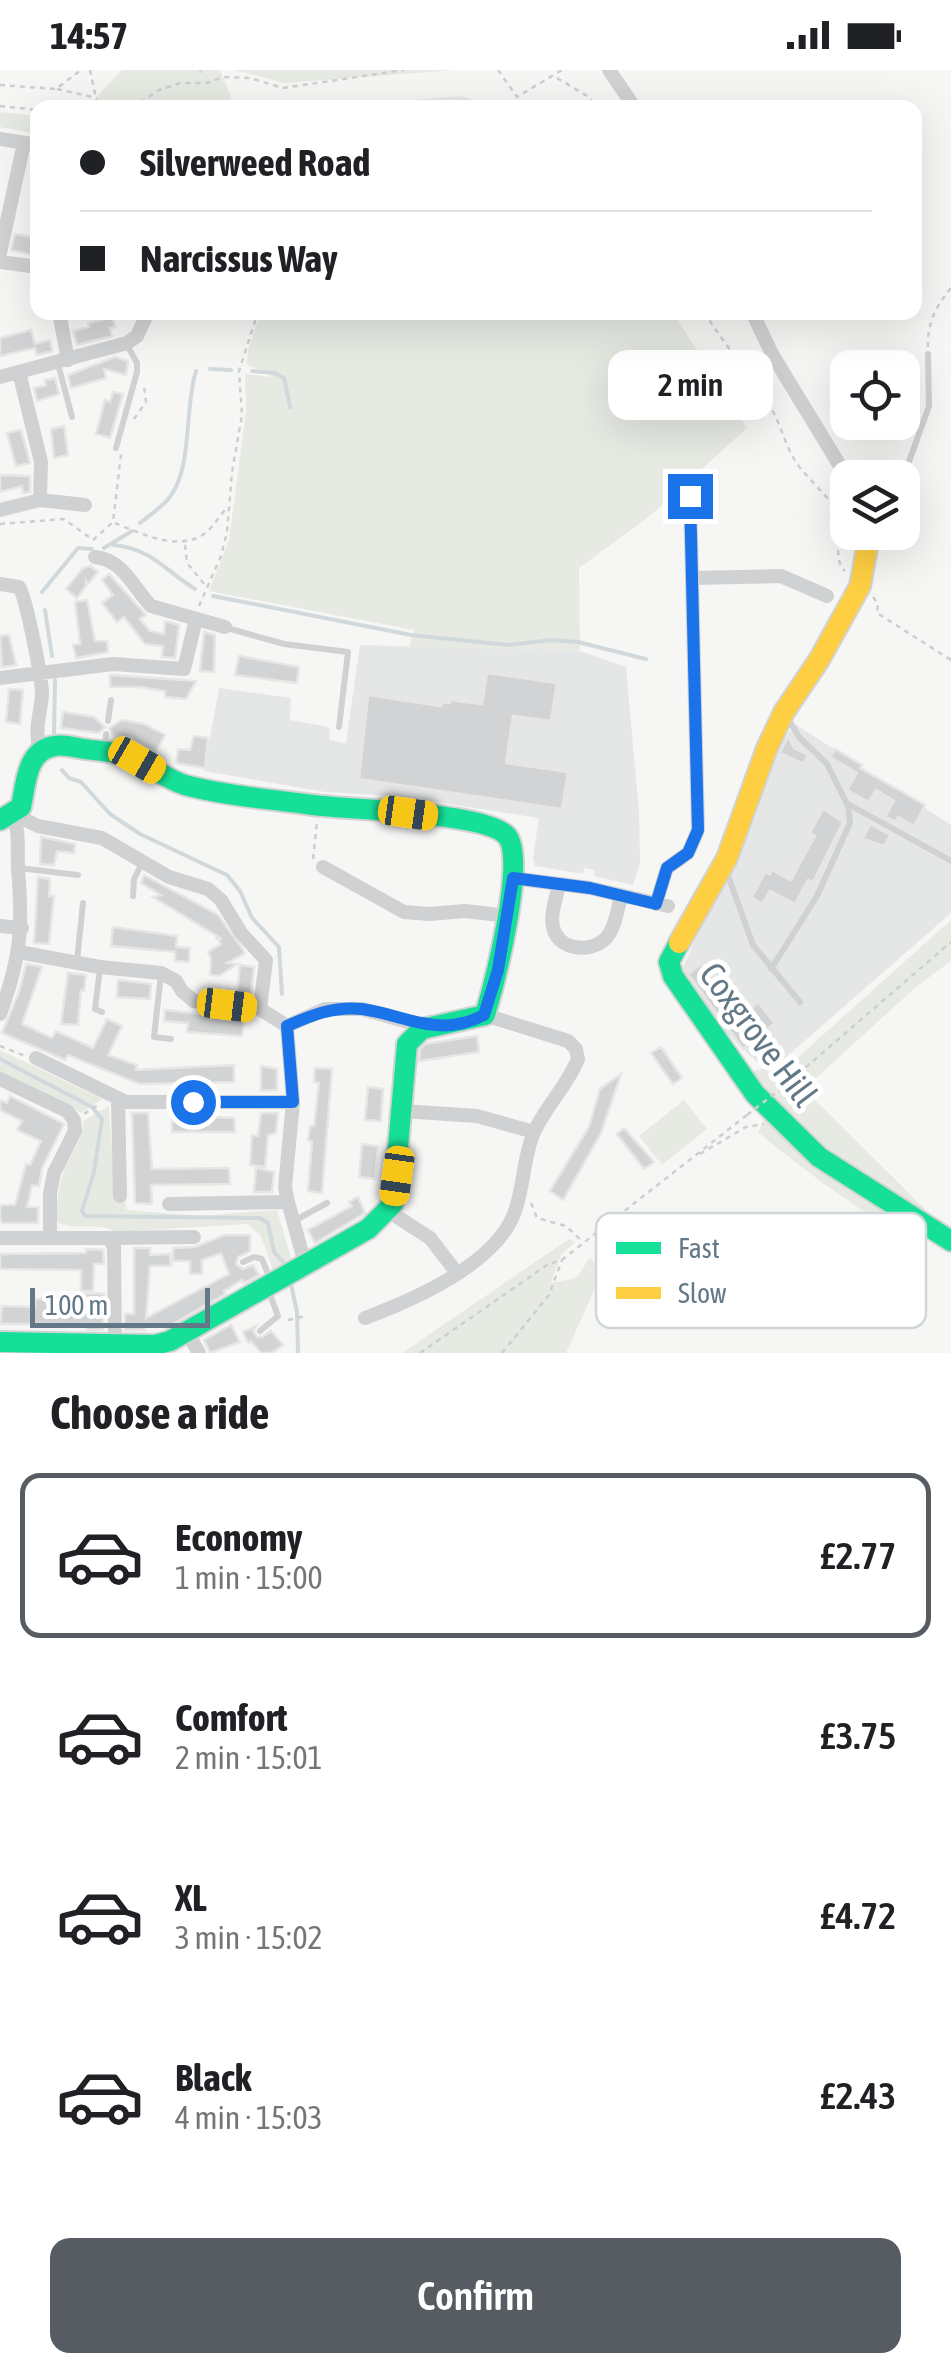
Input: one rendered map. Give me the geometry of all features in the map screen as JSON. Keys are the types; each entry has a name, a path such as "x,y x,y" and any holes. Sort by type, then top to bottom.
{"street":[{"path":"609,70 630,100"},
{"path":"0,138 30,144 0,253"},
{"path":"0,262 30,266"},
{"path":"59,320 62,361"},
{"path":"0,378 127,344 137,336 144,320"},
{"path":"756,320 836,460"},
{"path":"20,372 41,462 40,500"},
{"path":"513,878 662,905 667,868 688,853 698,830 690,496"},
{"path":"0,510 40,500 86,505"},
{"path":"724,865 767,748 784,712 819,660 860,586 867,550"},
{"path":"95,557 108,558 135,583 150,606 225,628"},
{"path":"692,578 781,576 827,596"},
{"path":"0,584 19,587 25,595 28,626 41,672 42,698 36,719 40,751"},
{"path":"0,678 113,664 184,669 196,619"},
{"path":"0,1342 156,1344 187,1332 270,1286 368,1229 388,1211 395,1190 407,1044 412,1035 426,1027 475,1020 484,1015 498,970 513,878 513,847 508,837 482,824 318,806 182,784 105,743 57,745 40,751 31,762 25,798 6,817"},
{"path":"6,817 102,838 169,877 208,889 221,900 241,933 266,960 260,1009"},
{"path":"0,1014 19,952 22,928 19,836 6,817"},
{"name":"Coxgrove Hill","path":"724,865 670,962 673,976 769,1111 819,1157 907,1213"},
{"path":"323,867 404,912 465,910 508,916"},
{"path":"558,886 554,932 567,944 578,947 598,945 606,939 622,896"},
{"path":"0,926 22,928"},
{"path":"19,952 76,964 161,973 176,981 194,1002 260,1009 287,1026"},
{"path":"287,1026 325,1009 362,1009 426,1027"},
{"path":"366,1318 402,1304 457,1273 502,1234 513,1218 534,1132 578,1060 576,1049 554,1035 484,1015"},
{"path":"287,1026 293,1102 285,1188 305,1264"},
{"path":"36,1058 115,1098 293,1102"},
{"path":"0,1078 66,1111 74,1120 75,1131 55,1155 50,1238"},
{"path":"115,1098 120,1196"},
{"path":"402,1111 477,1116 534,1132"},
{"path":"170,1204 288,1202"},
{"path":"388,1211 430,1238 457,1273"},
{"name":"Coxgrove Hill","path":"926,1225 951,1241"},
{"path":"0,1238 194,1238"},
{"path":"109,1238 114,1247 115,1344"},
{"path":"187,1332 199,1353"}],"lane":[{"path":"120,446 137,363 127,344"},
{"path":"910,460 929,406 928,354"},
{"path":"62,361 72,417"},
{"path":"225,628 284,644 348,652 339,727"},
{"path":"108,721 111,700"},
{"path":"771,969 817,896 850,823 847,803 827,764 799,737 784,712"},
{"path":"847,803 951,861"},
{"path":"132,896 142,862"},
{"path":"724,865 753,945 800,1002"},
{"path":"18,868 78,876"},
{"path":"76,964 83,903"},
{"path":"100,967 96,1009 102,1012"},
{"path":"161,973 154,1037 171,1039"},
{"path":"294,1221 327,1203"},
{"path":"243,1262 262,1259 278,1316 260,1331"}],"path":[{"path":"56,89 81,70"},
{"path":"0,85 56,89 97,98 90,70"},
{"path":"144,100 180,83 207,84 223,77 250,78 284,88 404,70"},
{"path":"498,70 517,98 562,70"},
{"path":"556,77 591,100"},
{"path":"0,106 30,109"},
{"path":"928,354 930,322 951,288"},
{"path":"196,619 227,532 242,414 238,371 255,320"},
{"path":"709,320 767,402 794,459 836,511 842,528 839,565 876,599 877,613 951,660"},
{"path":"130,424 146,402 145,388 136,372"},
{"path":"0,524 64,519 93,540 113,522 120,446"},
{"path":"113,522 185,542 208,532 228,509"},
{"path":"185,542 187,562 206,586"},
{"path":"318,806 312,862 323,867"},
{"path":"619,1213 720,1139 951,942"},
{"path":"0,1046 36,1058"},
{"path":"74,1120 115,1098"},
{"path":"720,1139 757,1124 774,1126"},
{"path":"531,1202 537,1218 566,1226 582,1241"},
{"path":"420,1353 547,1265 562,1259 596,1231"},
{"path":"502,1353 549,1296 562,1259"},
{"path":"288,1320 306,1316"}],"shaded area":[{"path":"122,70 220,70 232,100 96,100"},
{"path":"235,70 455,70 285,83"},
{"path":"460,96 474,100 413,100"},
{"path":"0,112 30,115 30,133 0,127"},
{"path":"259,320 678,320 747,428 651,515 579,568 580,651 409,647 414,630 209,591 229,540 246,411 245,374 273,377 247,364"},
{"path":"360,645 580,651 626,667 639,813 640,863 633,885 594,876 594,870 584,868 583,874 535,866 539,818 396,796 325,792 204,771 219,688 291,698 290,720 329,727 330,740 346,743"},
{"path":"795,724 951,825 951,913 768,1073 693,1000 683,968 772,755"},
{"path":"951,920 951,961 917,986 804,1089 925,1209 924,1213 866,1213 758,1132 771,1106 753,1087 754,1071 796,1059"},
{"path":"0,1050 103,1099 81,1113 0,1072"},
{"path":"684,1100 707,1129 662,1165 639,1136"},
{"path":"109,1106 115,1199 125,1200 127,1210 199,1216 277,1210 292,1261 274,1273 261,1236 248,1224 115,1232 57,1222 61,1180 81,1135 83,1121"},
{"path":"569,1239 575,1242 561,1255 551,1283 576,1278 590,1258 596,1266 596,1286 566,1353 402,1353"}],"building":[{"path":"15,234 30,237 30,254 11,250"},
{"path":"114,320 112,336 77,345 73,331 89,327 88,323"},
{"path":"31,330 35,344 50,340 52,351 37,355 35,348 0,356 0,338"},
{"path":"115,357 128,361 126,375 104,369 106,378 71,388 68,375"},
{"path":"55,378 59,394 37,401 34,388"},
{"path":"113,392 123,394 110,438 96,434 105,400 110,402"},
{"path":"64,426 68,455 54,458 51,429"},
{"path":"21,430 30,463 16,466 7,433"},
{"path":"0,475 30,476 30,492 23,493 22,486 0,492"},
{"path":"90,566 98,572 88,584 86,581 77,598 66,589 83,568"},
{"path":"109,574 146,615 140,619 150,631 164,634 165,621 179,625 175,658 162,657 163,646 145,644 124,617 117,622 102,603 113,595 102,580"},
{"path":"87,600 95,641 107,641 108,652 76,658 73,645 80,644 75,602"},
{"path":"204,632 215,635 214,672 200,671"},
{"path":"9,635 16,665 2,667 0,636"},
{"path":"239,656 299,667 297,683 235,675"},
{"path":"487,673 557,683 551,721 513,716 506,763 568,772 562,809 359,779 368,695 441,706 450,700 482,704"},
{"path":"110,675 196,681 186,699 165,697 165,691 140,687 110,687"},
{"path":"9,689 23,690 20,724 6,722"},
{"path":"63,712 94,717 105,727 99,733 61,728"},
{"path":"122,720 144,724 165,735 155,753 130,738 113,735 109,728"},
{"path":"194,736 208,738 205,768 176,763 178,749 190,750"},
{"path":"788,736 794,748 808,755 803,764 780,753"},
{"path":"835,749 925,805 914,826 898,817 896,822 885,817 894,801 876,790 869,802 847,790 857,773 830,757"},
{"path":"823,809 843,822 813,882 808,880 795,904 770,891 762,904 752,897 765,872 770,874 772,870 791,880 815,836 810,833"},
{"path":"870,824 890,835 884,846 863,839"},
{"path":"41,837 75,844 74,853 57,851 54,865 40,864"},
{"path":"144,875 218,915 244,951 227,963 237,964 219,976 210,975 208,952 221,944 217,938 222,939 153,897 161,895 141,883"},
{"path":"38,877 50,879 49,896 54,896 49,944 34,943"},
{"path":"113,927 177,936 176,947 190,948 189,962 175,961 175,952 111,946"},
{"path":"26,964 42,967 22,1024 52,1038 56,1031 93,1048 107,1019 122,1026 108,1055 137,1065 136,1070 234,1065 234,1082 140,1084 68,1055 65,1060 2,1033"},
{"path":"701,964 740,1018 758,1002 775,1023 743,1049 688,974"},
{"path":"240,965 254,967 251,995 237,994"},
{"path":"68,973 86,975 78,1025 61,1024"},
{"path":"118,980 151,984 150,999 117,997"},
{"path":"165,1010 244,1019 242,1036 187,1032 188,1023 164,1021"},
{"path":"477,1036 479,1052 419,1061 420,1049 425,1044"},
{"path":"661,1047 682,1078 673,1084 651,1053"},
{"path":"261,1066 277,1069 277,1090 261,1091"},
{"path":"315,1068 332,1069 322,1193 308,1191 312,1141 308,1140 310,1126 314,1126 319,1083 314,1082"},
{"path":"621,1074 601,1133 563,1200 550,1191 589,1127 600,1089"},
{"path":"368,1087 383,1089 381,1121 365,1120"},
{"path":"10,1096 64,1124 42,1168 39,1186 32,1185 27,1207 38,1207 38,1223 2,1223 0,1218 0,1205 15,1205 26,1164 30,1165 41,1141 17,1130 22,1121 0,1110 0,1100 7,1103"},
{"path":"132,1113 148,1113 152,1169 229,1168 230,1184 151,1185 152,1204 135,1203"},
{"path":"261,1113 278,1113 276,1133 268,1135 265,1167 250,1165 252,1135 258,1136"},
{"path":"234,1118 235,1132 172,1132 172,1119"},
{"path":"624,1128 654,1162 644,1169 617,1134"},
{"path":"362,1144 378,1146 375,1179 359,1177"},
{"path":"256,1168 274,1172 272,1192 254,1192"},
{"path":"358,1197 365,1213 315,1243 308,1230 352,1206 349,1202"},
{"path":"225,1235 250,1235 250,1251 238,1257 236,1264 243,1269 253,1265 259,1275 244,1283 242,1280 166,1328 145,1325 145,1330 125,1330 125,1314 134,1314 134,1248 150,1248 150,1255 170,1254 171,1266 150,1266 146,1318 229,1274 221,1253 202,1260 202,1274 190,1274 190,1261 173,1261 173,1248 195,1247"},
{"path":"86,1249 103,1250 104,1264 94,1264 93,1291 81,1291 81,1270 0,1269 0,1254 86,1253"},
{"path":"86,1293 104,1294 103,1330 87,1330 87,1324 0,1324 2,1306 35,1307 35,1299 47,1299 47,1304 67,1309 67,1313 85,1313"},
{"path":"231,1325 240,1342 210,1353 204,1340"},
{"path":"256,1326 253,1331 257,1337 271,1331 283,1345 272,1353 261,1353 251,1341 248,1343 243,1332"}],"waterway":[{"path":"210,369 231,370"},
{"path":"140,523 167,501 177,484 196,371"},
{"path":"252,371 284,378 290,407"},
{"path":"104,548 132,531"},
{"path":"113,545 148,556 195,589"},
{"path":"42,592 78,548 92,549"},
{"path":"213,596 411,635 508,645 551,640 578,642 646,659"},
{"path":"45,610 52,656"},
{"path":"54,734 55,680"},
{"path":"62,770 69,778 81,782 110,814 140,834 227,875 240,891 252,918 279,947 282,994"},
{"path":"0,1059 92,1107 102,1119 94,1172 82,1211 85,1216 260,1218 268,1223 274,1252 286,1265"},
{"path":"291,1284 297,1312 298,1353"}],"traffic: fast":[{"path":"0,820 21,807 29,769 38,754 55,746 66,746 123,755 177,782 216,792 473,822 507,836 513,869 507,923 485,1015 422,1029 407,1044 393,1204 368,1229 170,1341 155,1345 0,1342"},
{"path":"679,943 669,962 673,976 755,1094 819,1157 907,1213"},
{"path":"926,1225 951,1241"}],"traffic: slow":[{"path":"679,943 727,858 784,712 819,660 860,586 867,550"}],"route":[{"path":"193,1102 293,1102 287,1026 325,1009 362,1009 426,1027 475,1020 484,1015 498,970 513,878 590,888 656,904 667,868 688,853 698,830 690,496"}]}
